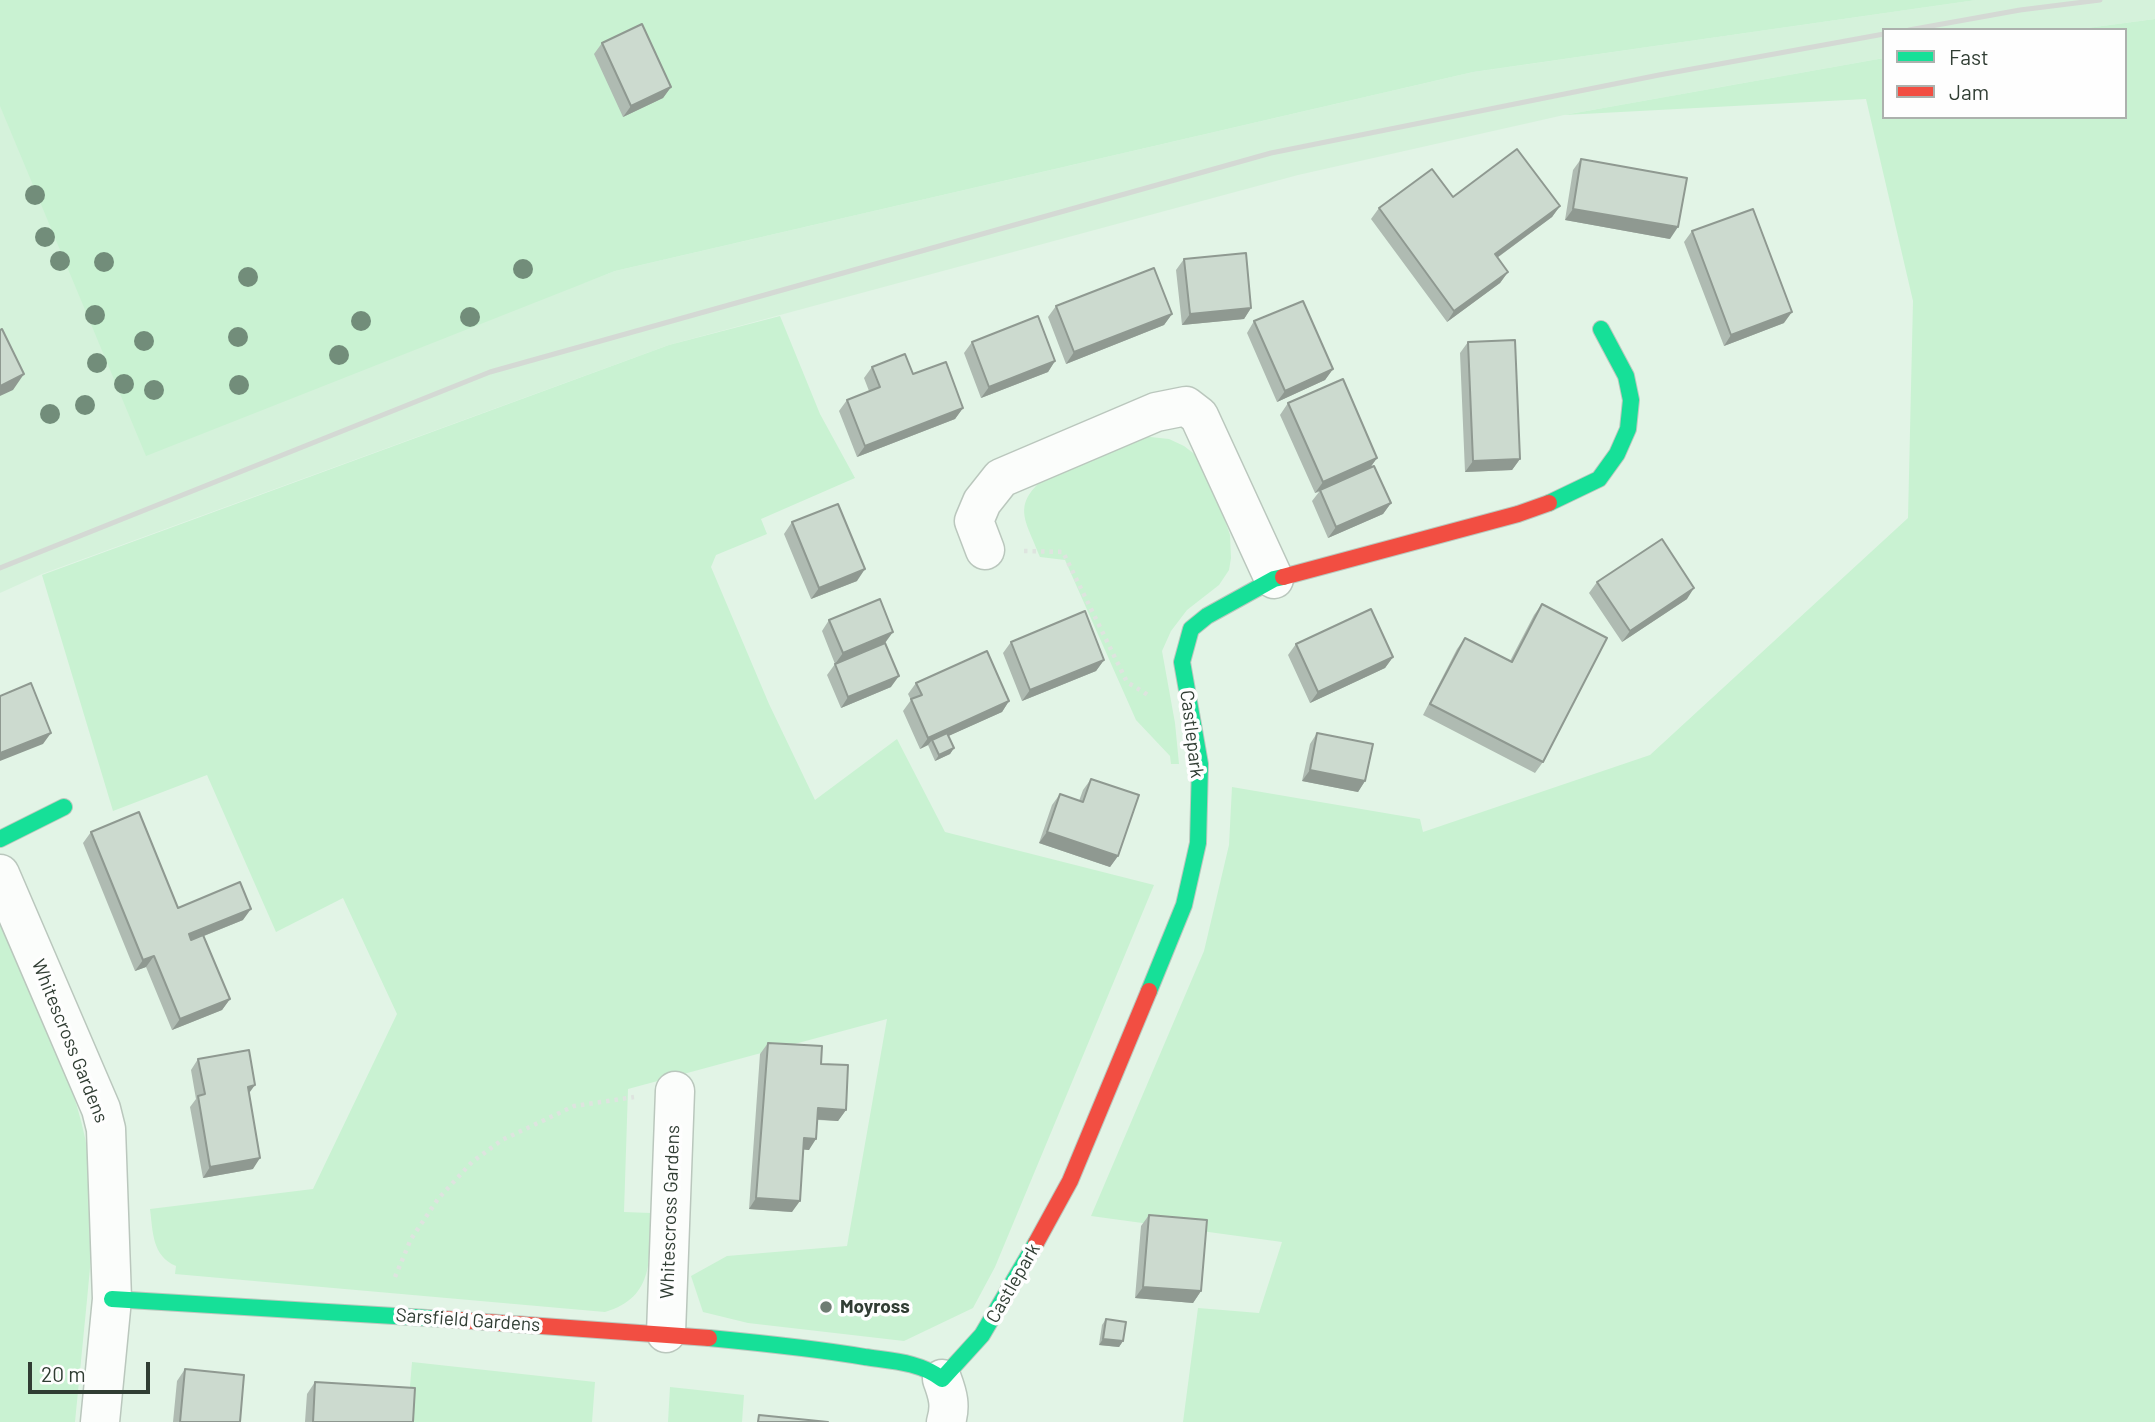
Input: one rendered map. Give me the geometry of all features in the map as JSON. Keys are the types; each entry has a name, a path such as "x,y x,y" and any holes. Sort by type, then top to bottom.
{"street":[{"name":"Castlepark","path":"942,1379 982,1335 1016,1281 1070,1181 1184,905 1198,843 1200,764 1182,662 1191,629 1207,616 1274,579 1517,514 1567,496 1599,479 1617,454 1629,429 1632,400 1626,376 1601,328"},
{"path":"985,550 974,521 982,502 1001,478 1156,412 1186,406 1199,416 1274,579"},
{"path":"0,839 64,807"},
{"name":"Whitescross Gardens","path":"0,874 101,1108 106,1129 109,1174 112,1299"},
{"name":"Whitescross Gardens","path":"666,1333 675,1091"},
{"path":"100,1422 112,1299"},
{"name":"Sarsfield Gardens","path":"112,1299 666,1333 831,1351 916,1365 930,1370 942,1379"},
{"path":"942,1379 949,1397 946,1422"}],"path":[{"path":"985,550 1063,552 1126,682 1194,722"},
{"path":"387,1315 397,1270 411,1239 439,1199 472,1162 502,1140 574,1106 675,1091"}],"shaded area":[{"path":"0,0 1976,0 1473,72 615,271 146,456 0,106"},
{"path":"1976,0 2155,0 2155,19 2087,28 1882,28 1882,58 1564,115 1298,175 669,345 42,574 0,593 0,95 584,283 615,271 1473,72"},
{"path":"2155,19 2155,1422 1183,1422 1198,1308 1259,1313 1282,1242 1091,1216 1204,951 1229,845 1232,787 1420,819 1423,832 1650,755 1908,518 1913,301 1866,99 1564,115 1882,58 1882,119 2127,119 2127,28 2087,28"},
{"path":"780,316 820,414 855,478 761,519 767,534 716,555 711,567 769,704 815,800 897,739 945,832 1154,885 995,1267 973,1308 904,1341 748,1323 703,1312 691,1276 727,1256 847,1246 887,1019 628,1089 624,1212 651,1213 649,1260 641,1286 633,1296 622,1305 605,1312 175,1274 176,1266 168,1262 158,1250 150,1209 313,1189 397,1014 343,898 276,932 207,775 113,811 42,575 669,345"},
{"path":"1141,436 1169,439 1197,456 1218,500 1230,535 1229,570 1219,585 1187,610 1171,631 1162,651 1175,723 1179,764 1171,764 1170,756 1136,720 1065,560 1040,557 1024,515 1028,497 1045,478"},
{"path":"0,922 67,1075 85,1139 91,1172 93,1204 89,1284 75,1422 0,1422"},
{"path":"412,1362 595,1382 592,1422 407,1422"},
{"path":"670,1387 744,1395 742,1422 668,1422"}],"building":[{"path":"642,24 671,87 631,106 602,43"},
{"path":"1517,149 1560,206 1495,254 1508,272 1454,311 1379,208 1432,169 1453,197"},
{"path":"1581,159 1687,178 1678,227 1573,209"},
{"path":"1753,209 1792,312 1731,335 1692,231"},
{"path":"1246,253 1251,308 1190,314 1184,259"},
{"path":"1154,268 1172,314 1074,352 1056,306"},
{"path":"1303,301 1333,369 1285,391 1254,321"},
{"path":"1038,316 1055,361 989,387 972,342"},
{"path":"2,329 24,374 0,386 0,330"},
{"path":"1515,340 1520,459 1473,461 1468,342"},
{"path":"905,354 913,374 946,362 963,408 865,446 847,400 880,387 872,367"},
{"path":"1343,379 1377,458 1323,482 1288,403"},
{"path":"1374,466 1391,503 1336,527 1320,490"},
{"path":"838,504 865,569 819,588 792,522"},
{"path":"1662,539 1694,588 1630,631 1597,582"},
{"path":"880,599 893,632 843,653 829,620"},
{"path":"1542,604 1607,638 1543,762 1430,704 1465,638 1512,662"},
{"path":"1371,609 1393,657 1318,692 1296,644"},
{"path":"1085,611 1104,660 1030,690 1011,642"},
{"path":"885,643 899,676 848,697 835,664"},
{"path":"987,651 1009,701 928,738 911,699 922,695 916,683"},
{"path":"31,683 51,733 0,753 0,696"},
{"path":"947,733 954,748 939,755 932,740"},
{"path":"1317,733 1373,744 1365,781 1310,770"},
{"path":"1091,779 1139,795 1118,856 1047,832 1060,794 1083,802"},
{"path":"139,812 178,908 240,882 251,909 189,934 191,940 203,935 230,999 180,1019 154,956 143,960 91,832"},
{"path":"768,1043 822,1046 821,1064 848,1065 846,1110 818,1108 816,1139 804,1138 800,1201 756,1198"},
{"path":"249,1050 255,1085 248,1087 260,1158 210,1167 198,1096 205,1094 198,1059"},
{"path":"1149,1215 1207,1220 1201,1291 1143,1287"},
{"path":"1106,1319 1126,1322 1123,1341 1103,1339"},
{"path":"185,1369 244,1375 240,1422 180,1422"},
{"path":"315,1382 415,1388 413,1422 313,1422"},
{"path":"759,1415 828,1422 758,1422"}],"railway":[{"path":"1920,28 2020,10 2100,0"},
{"path":"0,568 490,372 1271,153 1659,75 1882,34"}],"traffic: fast":[{"path":"1549,503 1599,479 1617,454 1628,429 1631,400 1626,376 1601,329"},
{"path":"1149,991 1184,905 1198,843 1200,764 1182,662 1191,629 1207,616 1274,579 1283,577"},
{"path":"0,839 64,807"},
{"path":"709,1338 895,1361 924,1369 942,1379 982,1335 1036,1243"},
{"path":"112,1299 444,1319"}],"traffic: jam":[{"path":"1283,577 1518,514 1549,503"},
{"path":"1036,1243 1070,1181 1149,991"},
{"path":"444,1319 709,1338"}],"place":[{"name":"Moyross","path":"826,1307"}]}
